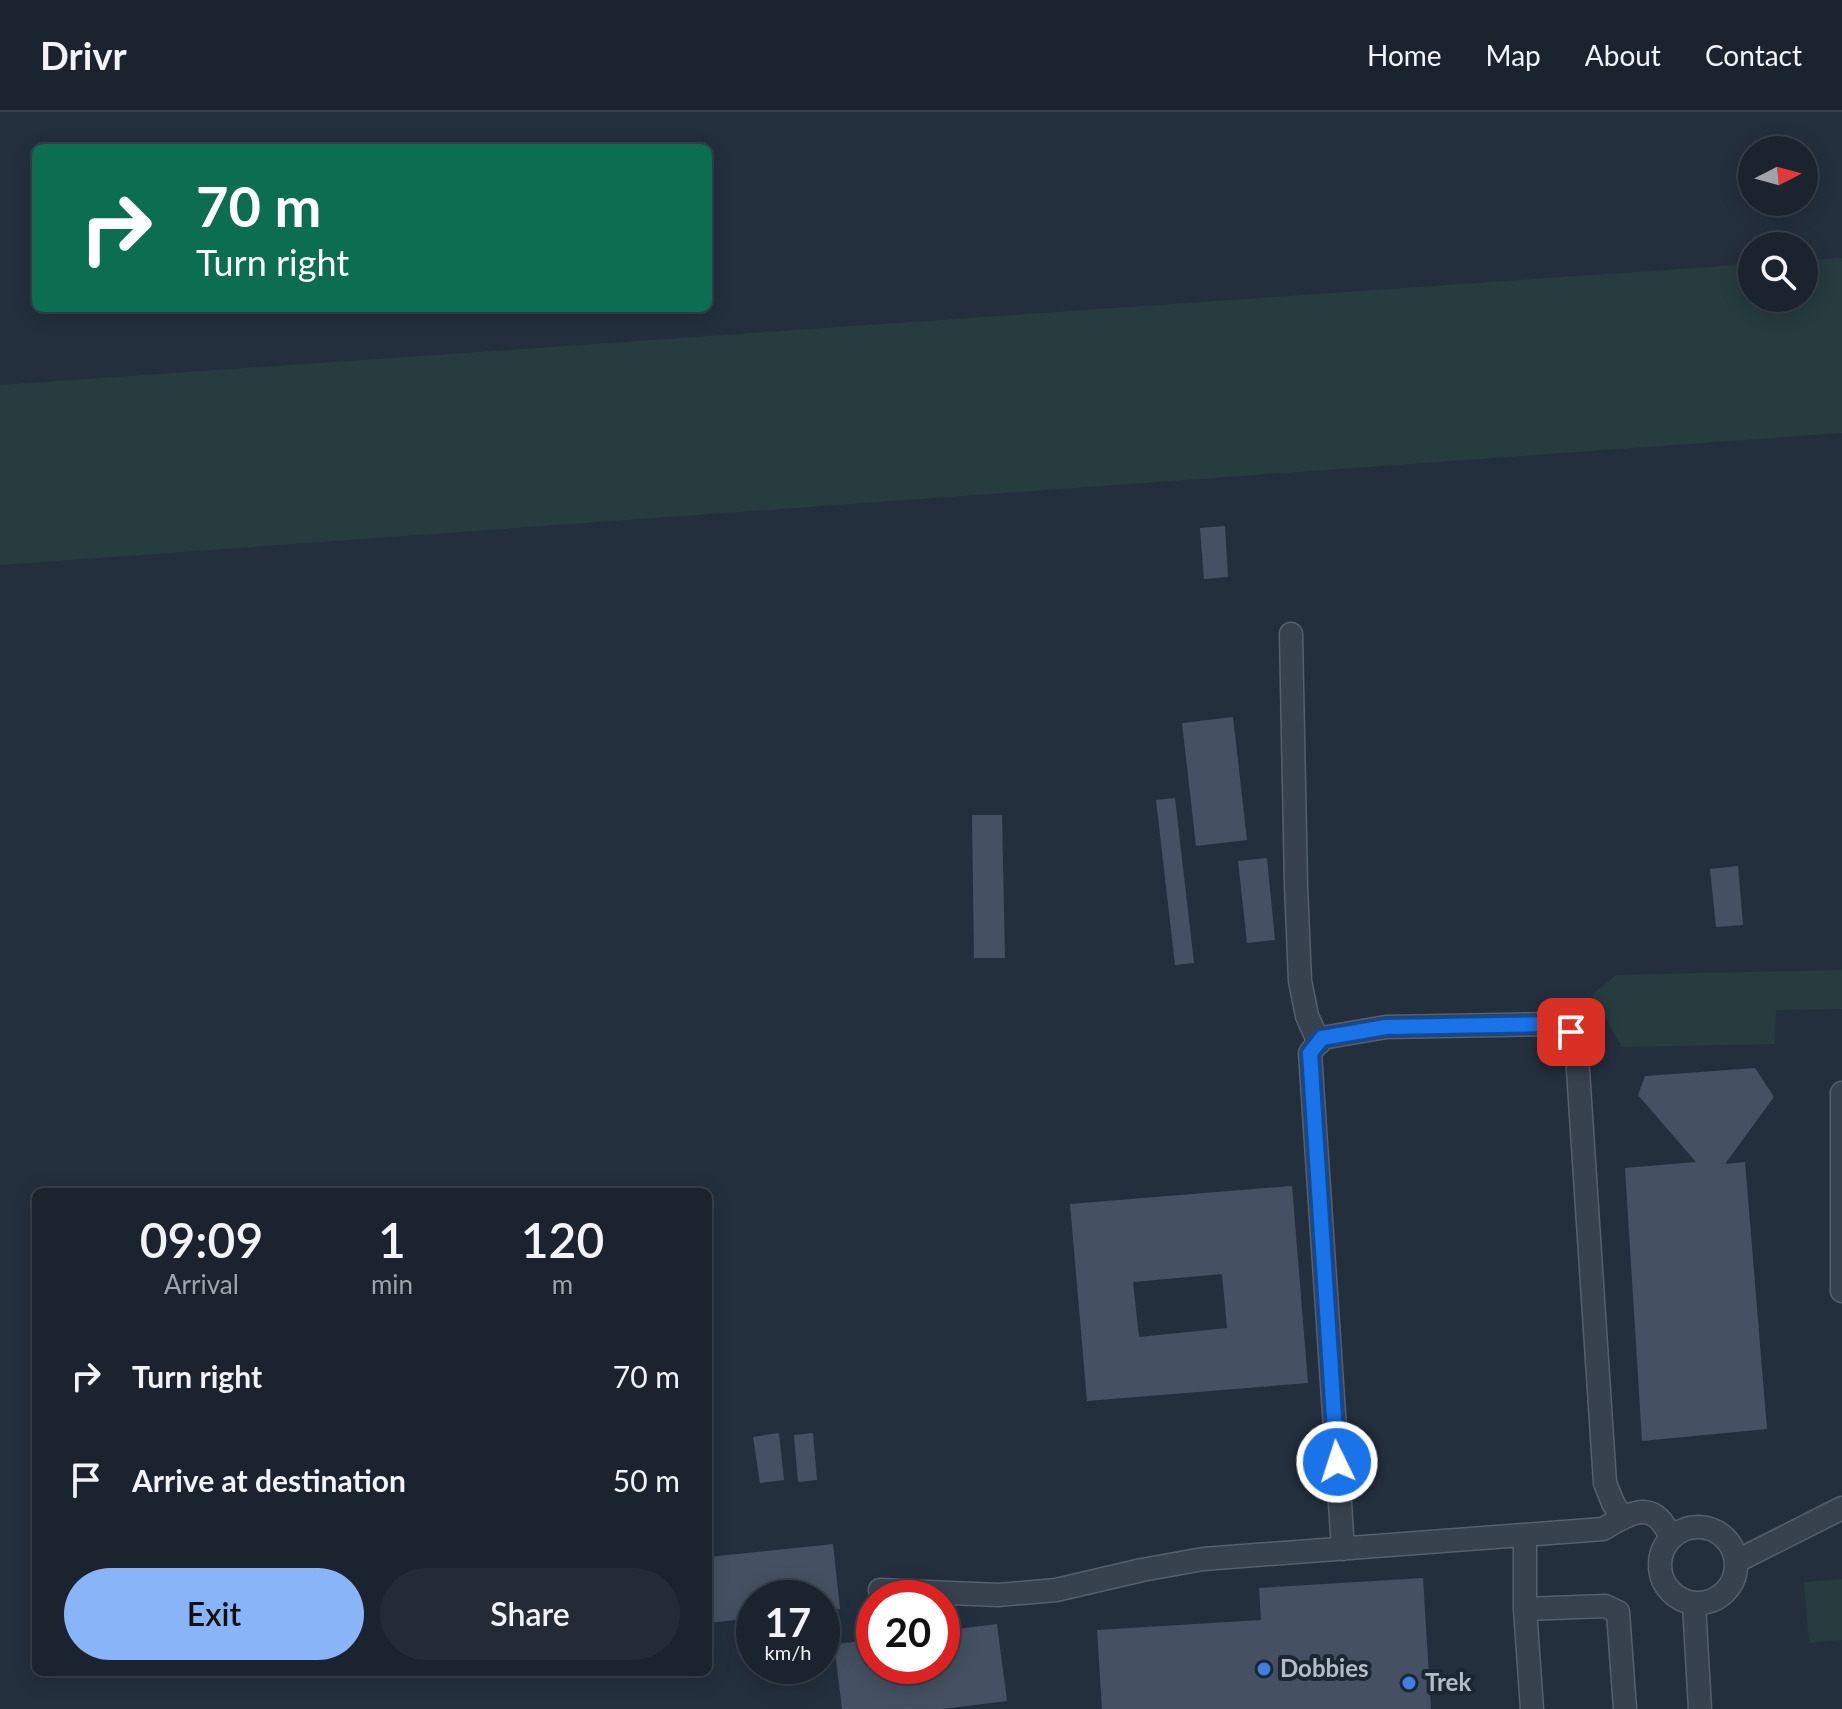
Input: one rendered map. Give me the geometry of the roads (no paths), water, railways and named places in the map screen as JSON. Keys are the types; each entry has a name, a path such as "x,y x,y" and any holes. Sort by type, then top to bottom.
{"lane":[{"path":"1291,634 1300,981 1307,1016 1319,1043"},
{"path":"1343,1549 1310,1053 1322,1038 1386,1027 1554,1024 1571,1032 1577,1059 1605,1483 1620,1514 1626,1516"},
{"path":"1842,1093 1842,1291"},
{"path":"1737,1561 1842,1508"},
{"path":"960,1593 998,1595 1056,1590 1203,1559 1603,1529 1636,1511 1653,1514 1664,1522 1671,1538"},
{"path":"1693,1527 1717,1531 1734,1549 1737,1561 1733,1583 1726,1593 1706,1604 1682,1601 1664,1584 1660,1572 1660,1559 1671,1538 1681,1530 1693,1527"},
{"path":"1525,1535 1525,1609 1532,1709"},
{"path":"1694,1604 1700,1709"},
{"path":"1525,1609 1605,1606 1618,1612 1625,1709"}],"place":[{"name":"Dobbies","path":"1264,1669"},
{"name":"Trek","path":"1409,1683"}]}
